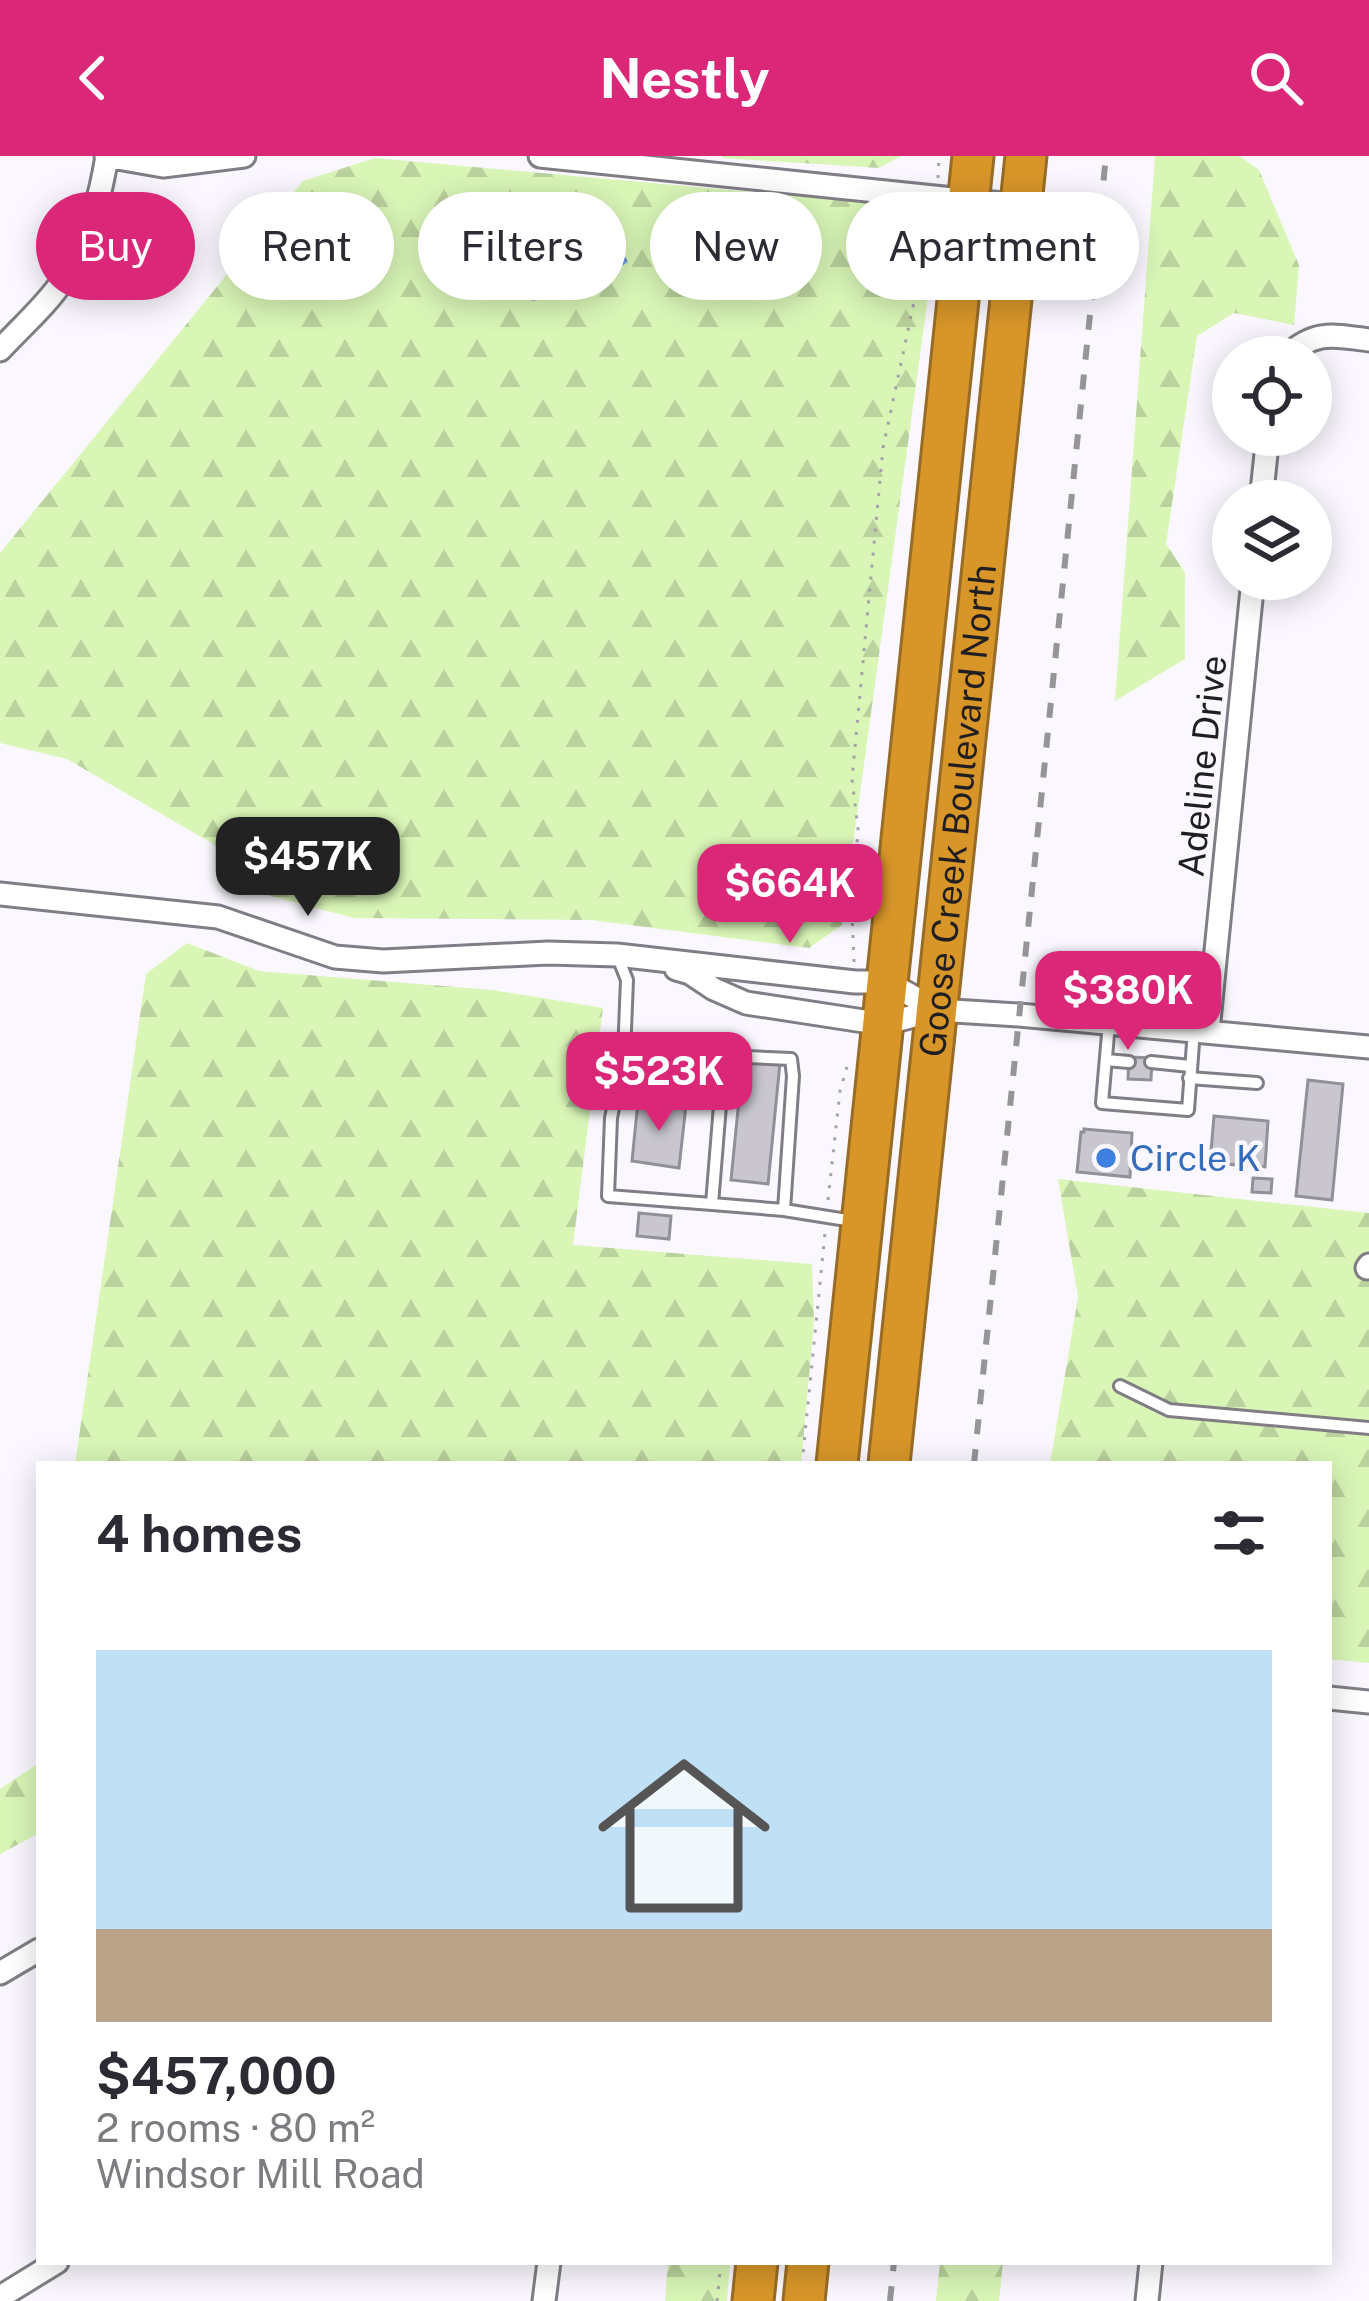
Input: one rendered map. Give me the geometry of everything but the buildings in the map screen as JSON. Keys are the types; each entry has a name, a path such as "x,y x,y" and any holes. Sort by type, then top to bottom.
{"highway":[{"path":"956,192 973,156"},
{"name":"Goose Creek Boulevard North","path":"1022,192 1026,156"},
{"path":"837,1461 844,1220 883,1024 871,982 942,300"},
{"name":"Goose Creek Boulevard North","path":"889,1461 1011,300"},
{"path":"753,2301 757,2265"},
{"path":"804,2301 808,2265"}],"street":[{"path":"0,350 63,281 100,196 107,156 163,166 233,157"},
{"path":"540,156 894,192"},
{"path":"1332,337 1369,340"},
{"name":"Adeline Drive","path":"1201,1031 1251,600"},
{"path":"0,894 218,917 334,958 617,955 871,982 937,1010 1369,1047"},
{"path":"617,955 691,973 746,1003 883,1024 937,1010"},
{"path":"1332,1698 1369,1702"},
{"path":"0,1973 36,1952"},
{"path":"0,2297 52,2265"},
{"path":"544,2301 549,2265"},
{"path":"1148,2301 1151,2265"}],"lane":[{"path":"617,955 627,980 624,1054 611,1118 608,1196 784,1210 844,1220"},
{"path":"1109,1023 1102,1103 1187,1110 1190,1072 1201,1031"},
{"path":"624,1054 791,1060 784,1210"},
{"path":"712,1204 724,1056"},
{"path":"1106,1060 1129,1062"},
{"path":"1151,1062 1257,1083"},
{"path":"1120,1386 1169,1409 1369,1428"}],"path":[{"path":"940,156 951,192"},
{"path":"871,982 851,913 858,829 852,779 883,448 924,300"},
{"path":"803,1461 844,1220 840,1091 848,1066"},
{"path":"717,2301 721,2265"}],"green space":[{"path":"722,156 901,156 879,168"},
{"path":"1155,156 1240,156 1259,170 1299,265 1294,325 1234,313 1197,336 1166,544 1185,572 1185,659 1115,701"},
{"path":"375,158 753,192 650,192 650,300 822,300 822,198 846,200 846,300 928,300 842,925 809,948 591,920 354,918 259,893 213,844 67,759 0,743 0,553 219,284 219,300 394,300 394,192 294,192 303,181"},
{"path":"187,943 259,971 492,990 603,1008 573,1245 812,1264 814,1322 801,1461 75,1461 146,974"},
{"path":"1058,1179 1369,1213 1369,1663 1332,1659 1332,1461 1051,1461 1078,1297"},
{"path":"36,1765 36,1835 0,1854 0,1789"},
{"path":"668,2265 730,2265 727,2301 665,2301"},
{"path":"940,2265 1003,2265 999,2301 936,2301"}],"railway":[{"path":"974,1461 1106,156"},
{"path":"890,2301 894,2265"}],"place":[{"name":"Circle K","path":"1106,1158"}]}
